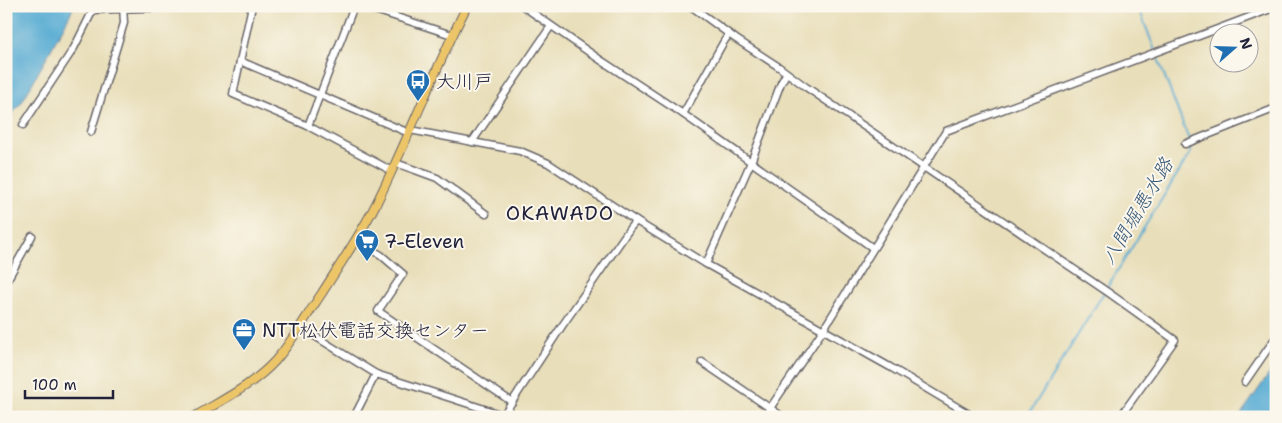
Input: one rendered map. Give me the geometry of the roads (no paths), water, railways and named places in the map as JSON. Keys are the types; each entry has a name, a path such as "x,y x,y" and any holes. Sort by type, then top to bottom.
{"main road":[{"path":"194,417 263,372 275,361 300,327 356,240 374,208 467,6"}],"street":[{"path":"23,125 74,48 94,8 195,6"},
{"path":"252,6 233,94 308,126 392,172"},
{"path":"308,126 355,6 378,11 452,35"},
{"path":"523,6 606,64 683,114 873,248"},
{"path":"690,6 779,67 786,74 1109,293 1175,340 1120,417"},
{"path":"764,417 823,330 946,131 1276,7"},
{"path":"91,132 124,23 124,8"},
{"path":"472,142 551,26"},
{"path":"683,114 729,34"},
{"path":"240,61 410,131 520,151 548,163 706,264 890,366 974,417"},
{"path":"706,264 751,162 786,74"},
{"path":"1185,144 1276,108"},
{"path":"396,163 437,178 486,214"},
{"path":"300,327 376,374 503,416 562,326 636,221"},
{"path":"6,282 32,236"},
{"path":"356,240 382,255 403,274 378,311 512,402"},
{"path":"1245,382 1276,337"},
{"path":"702,362 783,417"},
{"path":"354,417 376,374"}],"water":[{"path":"6,6 74,6 22,102 6,121"},
{"path":"1276,364 1276,405 1267,417 1239,417"}],"waterway":[{"name":"八間堀悪水路","path":"1138,6 1189,140"},
{"name":"八間堀悪水路","path":"1027,417 1189,155 1192,148 1190,144"}],"place":[{"name":"大川戸","path":"418,102"},
{"name":"7-Eleven","path":"367,262"},
{"name":"NTT松伏電話交換センター","path":"244,351"}],"district":[{"name":"OKAWADO","path":"560,213"}]}
